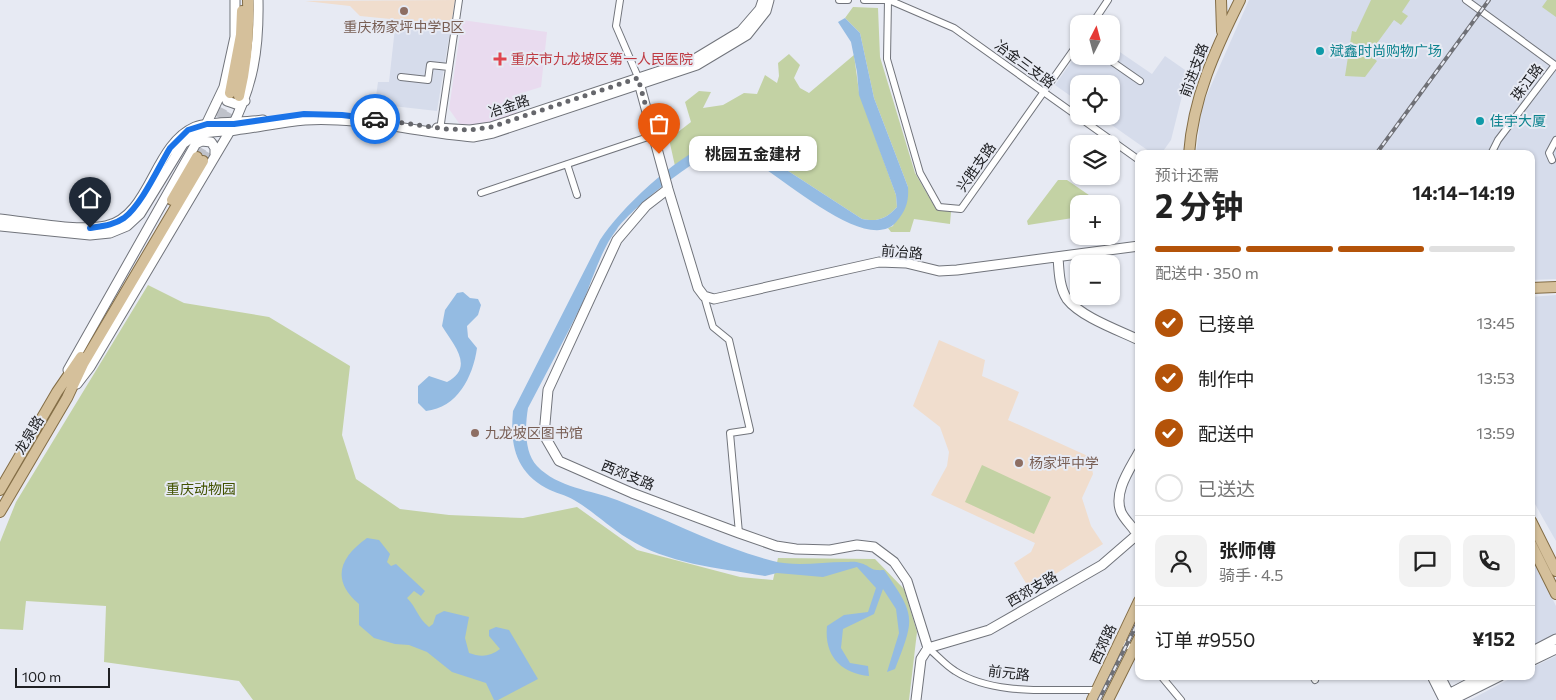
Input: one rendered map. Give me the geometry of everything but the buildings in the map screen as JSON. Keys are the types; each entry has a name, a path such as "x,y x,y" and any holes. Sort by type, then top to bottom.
{"main road":[{"path":"235,94 241,35 242,0"},
{"path":"235,94 246,70 249,37 248,0"},
{"path":"1221,0 1222,36"},
{"name":"前进支路","path":"1189,150 1199,94 1222,36 1240,0"},
{"name":"龙泉路","path":"0,490 57,392 78,362 200,159 83,364 67,398 0,512"},
{"path":"1535,288 1556,287"},
{"path":"1535,529 1556,571"},
{"path":"1535,552 1556,594"},
{"name":"西郊路","path":"1092,700 1135,609"},
{"path":"1108,700 1135,650"}],"street":[{"path":"67,398 90,367 232,127 235,94 235,0"},
{"path":"57,392 74,358 205,128 235,94 256,58 258,0"},
{"path":"440,131 459,0"},
{"path":"620,0 616,26 639,81 680,232 698,288 704,296 713,327 729,340 750,430 730,432 739,533"},
{"name":"冶金路","path":"205,128 306,120 343,121 440,131 473,137 493,133 693,60 741,31 760,9 763,0"},
{"name":"冶金路","path":"639,81 697,65 732,45 747,35 766,11 769,0"},
{"path":"839,0 848,0"},
{"path":"864,0 884,0"},
{"name":"冶金三支路","path":"889,0 954,28 1135,157"},
{"name":"兴胜支路","path":"889,0 887,58 920,173 939,207 961,209 1070,55"},
{"path":"1098,15 1108,0"},
{"name":"珠江路","path":"1466,0 1555,66 1498,140 1493,150"},
{"path":"401,76 428,80 430,65 449,67"},
{"path":"1117,65 1140,81"},
{"path":"0,220 90,228 107,226 123,219 132,210 177,140 188,130 205,128"},
{"path":"0,226 90,235 110,233 127,226 140,214 183,144 205,128"},
{"path":"481,193 654,135"},
{"path":"1552,160 1549,153 1556,140"},
{"path":"195,145 202,141 210,142 215,148 215,154"},
{"path":"567,164 577,195"},
{"name":"西郊支路","path":"668,189 640,212 617,240 548,390 544,435 559,461 632,493 776,546 796,549 830,550 857,545 874,547 894,562 907,581 928,648 989,630 1102,565 1135,538"},
{"name":"前冶路","path":"704,296 714,299 879,262 906,263 939,271 957,270 1135,247"},
{"path":"1058,257 1061,283 1066,298 1078,310 1135,338"},
{"path":"1135,460 1121,487 1118,500 1121,512 1135,531"},
{"path":"1120,640 1135,645"},
{"path":"1535,650 1556,640"},
{"path":"916,700 921,659 928,648"},
{"name":"前元路","path":"928,648 955,671 983,683 1014,688 1096,690"},
{"path":"1535,659 1556,649"},
{"path":"1165,680 1181,700"},
{"path":"1435,680 1449,698"},
{"path":"1442,680 1449,698"},
{"path":"1449,698 1477,680"},
{"path":"1449,698 1491,680"}],"shaded area":[{"name":"重庆杨家坪中学B区","path":"455,0 451,25 360,16 350,6 305,1"},
{"path":"1249,0 1556,0 1556,279 1535,280 1535,150 1196,150 1202,106"},
{"path":"396,19 451,25 437,111 375,104 378,82 389,82"},
{"name":"重庆市九龙坡区第一人民医院","path":"462,20 547,32 541,87 512,96 518,115 492,124 461,126 449,109"},
{"path":"1120,52 1152,74 1165,56 1188,72 1171,140 1164,150 1147,150 1112,125 1120,125 1120,75 1070,75 1070,96 1055,85 1070,64 1120,65"},
{"path":"1556,295 1556,541 1535,504 1535,297"},
{"name":"杨家坪中学","path":"939,340 985,360 982,376 1019,392 1008,420 1090,457 1093,474 1082,498 1091,526 1103,544 1030,590 1014,563 1031,552 1035,543 931,495 947,466 949,452 940,427 913,406"},
{"path":"1535,564 1556,606 1556,635 1535,645"},
{"path":"1556,656 1556,700 1470,700 1508,680 1535,680 1535,666"}],"green space":[{"path":"1371,0 1410,0 1402,12 1408,16 1401,25 1394,20 1369,54 1377,61 1365,77 1345,76 1352,31 1356,32"},
{"path":"1547,0 1556,0 1556,17 1542,7"},
{"path":"853,7 878,8 880,57 915,173 936,209 951,212 950,224 914,219 910,232 891,232 888,228 893,226 908,187 874,98 860,33 845,18"},
{"path":"789,54 800,65 794,78 800,88 809,93 854,55 859,92 896,195 897,207 885,217 877,220 862,219 745,143 711,144 675,166 669,139 691,122 685,102 699,91 711,92 703,108 723,105 744,93 757,94 765,75 777,83 779,76 778,63"},
{"path":"1058,180 1067,180 1070,182 1070,185 1074,185 1089,195 1070,195 1070,218 1028,225 1027,221"},
{"name":"重庆动物园","path":"148,285 184,303 269,317 350,366 342,435 356,479 400,509 449,515 523,518 577,507 637,550 740,577 773,580 778,558 875,559 904,589 917,632 909,700 253,700 239,681 104,662 106,606 26,601 23,630 0,629 0,542 16,502"},
{"path":"982,465 1051,497 1034,534 965,502"}],"water":[{"path":"845,18 860,33 874,98 908,187 906,205 897,221 883,230 864,228 843,220 820,207 756,162 741,154 732,152 715,153 693,164 648,198 624,220 611,238 601,256 582,304 528,408 526,439 530,454 537,466 555,479 575,488 617,500 733,548 782,563 858,562 873,569 884,570 907,608 909,627 895,669 887,672 899,633 896,609 883,589 874,614 843,629 841,648 850,663 868,666 869,676 850,671 836,661 828,646 827,637 827,626 844,615 868,612 876,588 857,567 823,577 777,573 765,576 694,564 659,554 627,538 588,509 568,497 549,490 527,473 517,456 512,423 513,411 600,240 634,199 649,185 696,151 719,142 745,143 862,219 881,219 897,207 896,195 859,95 851,42 838,22"},
{"path":"463,292 470,298 478,299 481,305 478,315 467,326 468,337 477,348 472,370 462,389 455,397 437,409 426,411 418,403 418,386 429,376 447,382 456,376 460,369 461,362 456,347 442,326 445,310 457,293"},
{"path":"367,538 379,540 390,554 387,562 391,566 396,564 425,591 421,596 414,591 407,598 429,627 433,624 436,615 444,611 469,617 465,638 469,653 481,656 492,654 500,649 489,636 489,630 496,627 509,630 538,679 498,700 494,700 486,683 452,672 427,652 409,645 395,644 374,638 359,625 359,604 344,586 342,578 342,570 350,553"}],"tunnel":[{"path":"197,157 230,94"},
{"path":"203,161 239,96"}],"railway":[{"path":"1379,150 1489,0"},
{"path":"1099,700 1135,628"}],"way so far":[{"path":"375,119 447,129 470,130 491,127 638,78 659,154"}],"place":[{"name":"重庆杨家坪中学B区","path":"404,11"},
{"name":"斌鑫时尚购物广场","path":"1320,51"},
{"name":"重庆市九龙坡区第一人民医院","path":"500,59"},
{"name":"佳宇大厦","path":"1480,121"},
{"name":"桃园五金建材","path":"659,154"},
{"name":"九龙坡区图书馆","path":"475,433"},
{"name":"杨家坪中学","path":"1019,463"}],"route":[{"path":"90,228 107,226 123,219 132,210 170,148 188,130 197,126 234,124 304,114 342,115 375,119"}]}
